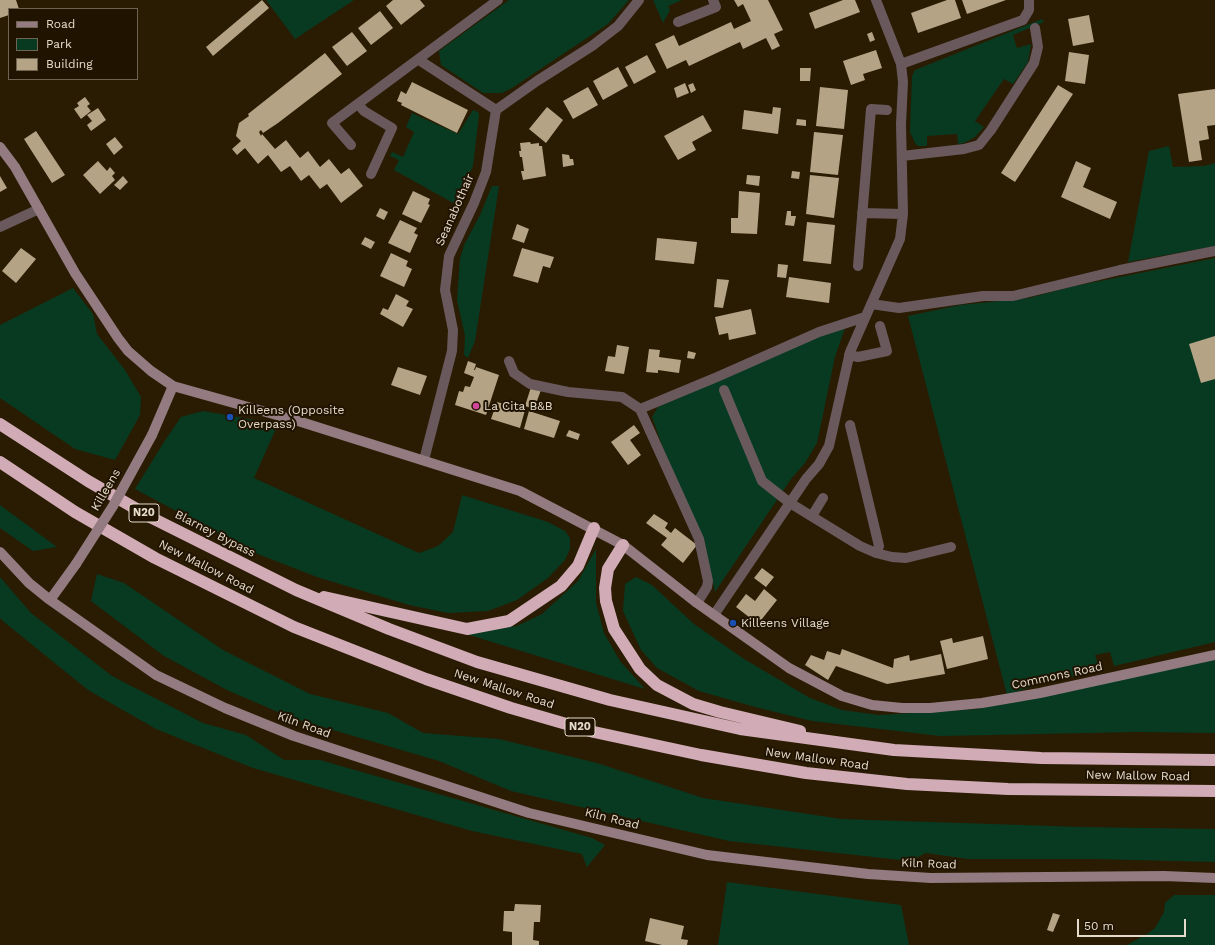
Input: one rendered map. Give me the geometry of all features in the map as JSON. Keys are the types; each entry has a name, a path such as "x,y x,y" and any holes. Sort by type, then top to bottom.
{"highway":[{"name":"Blarney Bypass","path":"0,424 88,481 152,518 296,590"},
{"name":"New Mallow Road","path":"0,462 75,512 155,558 294,627 426,679 511,708 594,732 701,755 806,773 908,784 1008,789 1215,791"},
{"name":"N20","path":"296,590 467,629 509,621 560,586 578,566 594,528"},
{"name":"N20","path":"623,545 608,569 605,588 606,601 614,628 620,640 640,669 657,685 678,697 720,712 867,747"},
{"name":"New Mallow Road","path":"296,590 389,629 477,662 610,700 740,729 867,747 966,755 1041,758 1215,760"}],"street":[{"path":"351,145 332,122 419,60 498,0"},
{"path":"419,60 496,110 537,81 592,46 618,26 639,0"},
{"path":"678,22 716,7 713,0"},
{"path":"714,615 806,479 819,464 829,446 849,355 900,239 903,214 903,82 901,64 876,0"},
{"path":"901,64 1023,20 1029,10 1029,0"},
{"path":"902,156 964,149 979,144 991,130 1034,63 1038,47 1035,28"},
{"path":"358,104 364,111 392,128 371,174"},
{"path":"858,266 871,109 887,110"},
{"name":"Seanabothair","path":"424,460 452,351 453,330 445,290 449,256 474,203 486,172 496,110"},
{"path":"0,147 39,209 75,273 128,351 151,371 172,386"},
{"path":"0,227 39,209"},
{"path":"862,213 903,214"},
{"path":"871,304 899,308 983,296 1013,296 1120,270 1215,251"},
{"path":"640,408 717,377 819,332 865,317"},
{"path":"849,355 858,357 887,351 880,326"},
{"path":"509,361 514,373 530,384 568,392 622,397 640,408 666,469 699,539 708,581 707,587 698,603"},
{"name":"Commons Road","path":"172,386 298,421 520,491 594,528 623,545 714,615 789,668 820,685 857,702 902,708 930,708 1009,699 1215,655"},
{"name":"Killeens","path":"50,600 76,564 113,506 152,435 172,386"},
{"path":"724,390 762,481 790,503 860,546 876,553 892,557 906,558 950,547"},
{"path":"850,425 879,546 876,553"},
{"path":"812,516 823,498"},
{"name":"Kiln Road","path":"0,552 29,583 50,600 156,675 225,708 280,730 529,812 707,855 868,874 931,878 1164,876 1215,878"}],"green space":[{"path":"266,0 354,0 295,39"},
{"path":"509,0 629,0 608,24 512,88 502,93 483,93 441,65 439,51"},
{"path":"653,0 682,0 668,6 670,10 663,23"},
{"path":"1042,19 1044,22 1013,35 1017,48 1031,44 1028,62 1013,84 1004,79 975,121 984,127 975,137 964,143 958,144 957,134 927,136 927,146 918,146 915,143 910,132 912,76 915,70"},
{"path":"473,110 478,112 479,115 473,166 455,204 394,170 399,160 390,156 392,152 403,157 414,132 406,127 412,113 458,134"},
{"path":"1169,146 1173,167 1204,166 1215,163 1215,246 1128,262 1149,151"},
{"path":"492,186 499,186 475,341 468,358 464,355 465,336 457,300 460,259 464,245 480,215"},
{"path":"1215,258 1215,642 1114,666 1110,652 1095,655 1100,670 1040,684 1007,695 908,316 960,305 1029,298 1070,287"},
{"path":"73,288 93,314 97,334 125,370 141,397 140,415 115,460 75,449 0,398 0,325"},
{"path":"845,328 835,357 817,443 805,463 791,479 715,592 704,541 668,462 652,417 658,407 832,331"},
{"path":"203,411 278,424 254,478 419,553 438,546 453,532 462,495 548,522 565,531 570,538 570,549 565,560 548,578 517,600 488,611 448,613 409,605 317,577 255,553 135,489 181,417"},
{"path":"0,505 57,547 33,551 0,528"},
{"path":"596,549 596,603 604,633 620,661 645,689 466,634 517,626 542,614 578,581"},
{"path":"97,574 124,583 223,650 310,694 388,713 423,733 499,739 597,763 703,798 841,819 1082,827 1215,829 1215,862 1095,859 968,859 926,853 910,861 729,841 511,791 439,761 292,718 227,690 164,656 91,601"},
{"path":"0,577 31,613 112,676 203,723 246,735 284,760 320,760 592,838 605,845 587,867 582,854 472,831 253,768 156,729 88,690 4,622 0,618"},
{"path":"636,577 652,585 694,624 744,659 810,698 842,710 879,715 978,709 1040,693 1215,655 1215,733 1136,732 940,736 812,721 755,707 699,691 657,668 641,650 623,611 625,584"},
{"path":"727,882 901,905 909,945 718,945"},
{"path":"1174,895 1215,895 1215,945 1127,945 1155,928 1164,912 1165,903"}],"building":[{"path":"0,0 16,0 19,8 8,8 8,15 0,18"},
{"path":"262,0 269,8 213,56 206,47"},
{"path":"393,0 420,0 425,6 401,25 386,6"},
{"path":"734,0 768,0 783,30 774,34 780,46 772,50 766,38 743,49 740,42 689,66 686,60 667,69 655,44 674,35 679,46 731,22 734,29 751,21 743,4 738,7"},
{"path":"843,0 855,0 860,12 815,29 809,13"},
{"path":"947,0 955,0 961,18 918,33 911,13"},
{"path":"962,0 1006,0 967,14"},
{"path":"380,11 393,28 371,45 358,28"},
{"path":"1089,15 1094,42 1073,46 1068,19"},
{"path":"352,32 367,51 347,66 332,47"},
{"path":"872,32 875,40 870,42 867,34"},
{"path":"876,50 882,68 863,74 865,80 851,85 843,61"},
{"path":"1069,52 1089,55 1085,84 1065,81"},
{"path":"325,53 342,74 278,123 263,133 261,130 259,132 261,136 262,134 275,149 286,140 300,158 308,151 320,167 329,159 341,174 349,168 363,186 341,203 327,184 320,189 309,175 301,181 290,166 281,172 268,155 258,164 245,148 237,155 232,149 241,141 236,136 239,123 249,116 248,114"},
{"path":"647,55 656,72 634,84 625,67"},
{"path":"618,67 628,86 603,100 593,81"},
{"path":"800,68 811,68 810,81 800,81"},
{"path":"412,82 468,110 457,133 401,105 402,103 397,101 401,91 406,94"},
{"path":"685,83 689,93 677,98 674,88"},
{"path":"693,83 696,90 691,93 688,85"},
{"path":"1058,85 1073,94 1015,182 1001,173"},
{"path":"588,87 598,105 573,119 563,101"},
{"path":"820,87 848,90 844,129 816,126"},
{"path":"1215,89 1215,125 1207,126 1209,139 1199,141 1202,160 1189,162 1178,94"},
{"path":"85,97 90,104 87,106 91,111 81,119 74,109 79,106 77,103"},
{"path":"547,107 563,120 546,143 529,129"},
{"path":"773,107 781,108 778,134 742,129 744,110 772,114"},
{"path":"98,108 106,120 91,131 87,125 92,121 87,115"},
{"path":"703,115 712,131 692,142 696,150 678,160 664,136"},
{"path":"797,119 806,120 806,126 796,125"},
{"path":"36,131 65,175 52,183 24,139"},
{"path":"814,132 843,135 838,175 810,172"},
{"path":"115,137 123,147 114,155 106,144"},
{"path":"530,142 531,144 539,143 539,146 542,146 546,176 523,180 521,171 524,171 522,157 520,157 519,151 521,151 520,143"},
{"path":"562,154 569,155 570,159 573,159 574,165 563,167"},
{"path":"98,161 107,171 110,167 115,173 112,176 115,180 100,194 83,175"},
{"path":"1076,161 1091,168 1083,187 1117,202 1110,219 1061,197"},
{"path":"792,171 800,172 799,179 791,178"},
{"path":"747,175 760,176 759,186 746,184"},
{"path":"810,175 839,178 834,218 806,214"},
{"path":"0,176 7,188 0,192"},
{"path":"123,176 128,182 120,190 114,185"},
{"path":"413,191 430,199 428,204 430,205 421,223 402,214"},
{"path":"739,191 760,193 757,234 731,233 731,218 738,218"},
{"path":"380,208 388,212 384,220 376,216"},
{"path":"787,211 791,211 791,216 796,216 794,226 785,225"},
{"path":"400,220 417,228 414,233 418,235 410,253 388,243"},
{"path":"807,222 835,225 831,264 803,261"},
{"path":"517,224 529,229 524,243 512,239"},
{"path":"365,237 375,242 371,249 361,244"},
{"path":"657,238 697,242 694,264 655,260"},
{"path":"21,248 36,259 16,283 2,271"},
{"path":"522,248 554,257 550,268 543,266 538,283 513,276"},
{"path":"391,253 408,261 406,266 412,269 404,287 380,276"},
{"path":"778,264 788,265 786,278 777,277"},
{"path":"789,277 831,283 829,303 786,297"},
{"path":"717,279 729,280 723,308 714,307"},
{"path":"396,294 409,301 406,306 413,309 403,327 380,314 383,308 388,310"},
{"path":"751,309 756,334 729,340 728,333 719,335 715,317"},
{"path":"1215,336 1215,379 1201,383 1189,344"},
{"path":"617,345 629,347 624,374 605,371 608,356 615,357"},
{"path":"649,349 660,350 659,357 681,360 679,373 658,370 658,373 646,372"},
{"path":"688,351 696,353 694,359 687,358"},
{"path":"468,361 476,364 474,370 476,367 499,375 486,415 455,405 459,391 463,392 465,386 470,387 474,377 464,373"},
{"path":"398,367 427,376 420,395 391,385"},
{"path":"531,387 541,390 534,409 525,406"},
{"path":"497,402 525,410 520,428 491,419"},
{"path":"529,411 560,421 554,438 524,429"},
{"path":"634,425 640,433 630,440 641,455 628,465 611,442"},
{"path":"569,430 580,434 578,440 566,436"},
{"path":"654,514 668,523 665,528 671,533 675,528 697,545 683,563 661,545 667,538 646,523"},
{"path":"762,568 774,577 766,587 754,578"},
{"path":"764,589 777,600 758,624 736,607 746,594 755,601"},
{"path":"983,636 988,659 947,669 940,641 952,638 953,643"},
{"path":"842,649 893,668 894,659 909,655 910,661 941,654 945,674 887,684 836,666 828,680 805,665 811,655 824,660 827,651 840,655"},
{"path":"515,904 541,905 540,922 534,922 533,940 539,941 539,945 512,945 512,932 503,931 504,911 514,911"},
{"path":"1053,913 1060,915 1053,932 1047,930"},
{"path":"650,918 684,926 681,939 688,940 687,945 662,945 645,941"}],"place":[{"name":"La Cita B&B","path":"476,406"},
{"name":"Killeens (Opposite Overpass)","path":"230,417"},
{"name":"Killeens Village","path":"733,623"}]}
